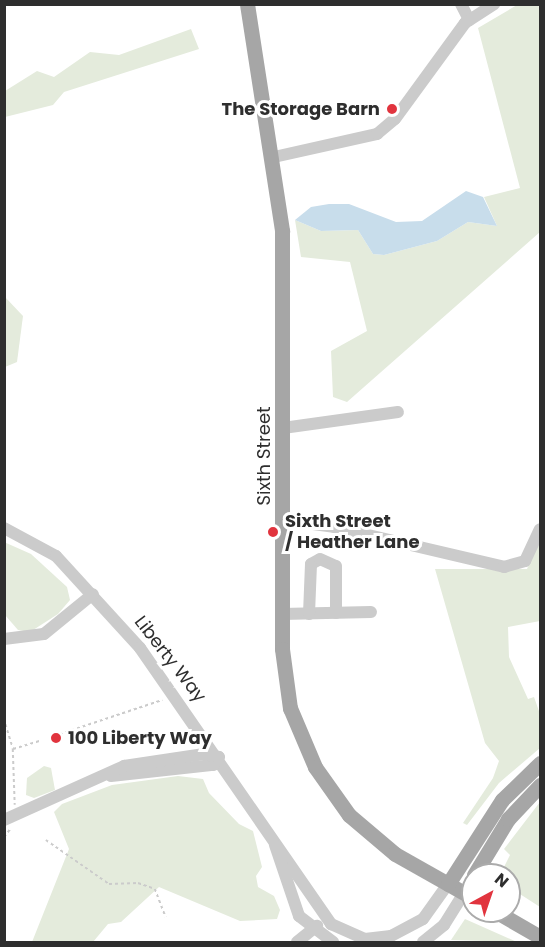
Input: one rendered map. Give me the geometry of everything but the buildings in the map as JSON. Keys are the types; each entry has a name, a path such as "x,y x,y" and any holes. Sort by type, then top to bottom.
{"main road":[{"name":"Sixth Street","path":"247,4 274,157 282,231 282,666 290,708 324,782 369,834 461,892"},
{"path":"447,884 502,800 540,764"},
{"path":"481,863 508,819 540,785"},
{"path":"515,923 540,938"}],"street":[{"path":"461,4 469,20"},
{"path":"274,157 377,134 395,119 469,20 494,4"},
{"path":"283,428 398,412"},
{"path":"283,520 334,527 477,563 519,565 540,528"},
{"name":"Liberty Way","path":"4,528 56,556 93,594 146,656 219,757 324,918 357,937 392,936 423,919 447,884"},
{"path":"309,614 311,564 320,558 336,566 336,613"},
{"path":"4,639 44,634 93,594"},
{"path":"282,614 371,612"},
{"path":"10,821 102,777 213,765 219,757"},
{"name":"Liberty Way","path":"275,844 294,906 312,936 333,942"},
{"path":"423,942 444,924 461,904"},
{"path":"297,942 312,936 324,918"}],"path":[{"path":"54,736 166,699"},
{"path":"4,719 14,749 15,807"},
{"path":"14,749 42,740"},
{"path":"4,837 10,821"},
{"path":"46,840 109,884 138,883 155,889 166,917"}],"green space":[{"path":"517,5 540,5 540,232 347,402 333,397 331,351 367,331 350,262 301,257 295,220 321,231 358,230 373,254 384,255 437,241 468,222 497,226 484,197 520,188 478,28"},
{"path":"191,29 199,49 64,92 53,105 5,117 5,91 37,71 54,77 90,52 119,55"},
{"path":"5,297 23,316 17,362 5,367"},
{"path":"540,539 540,621 508,627 509,657 528,699 534,697 540,714 540,748 499,783 467,825 463,823 493,778 499,761 485,743 435,569 527,569"},
{"path":"4,542 31,554 67,587 70,600 58,614 30,632 18,630 5,615"},
{"path":"44,766 51,768 55,790 34,798 26,795 27,778"},
{"path":"178,776 203,779 209,793 239,824 253,831 262,867 256,876 258,887 274,896 280,910 277,919 240,921 159,887 121,922 108,924 93,942 32,942 69,849 54,812 62,804 112,785"},
{"path":"540,802 540,907 521,895 521,863 506,863 510,855 504,849"},
{"path":"462,923 474,923 517,942 451,940"}],"water":[{"path":"466,191 483,197 497,226 468,222 437,241 384,255 373,254 358,230 321,231 295,220 311,207 349,204 396,222 422,221"}],"place":[{"name":"The Storage Barn","path":"392,109"},
{"name":"Sixth Street / Heather Lane","path":"273,532"},
{"name":"100 Liberty Way","path":"56,738"}]}
